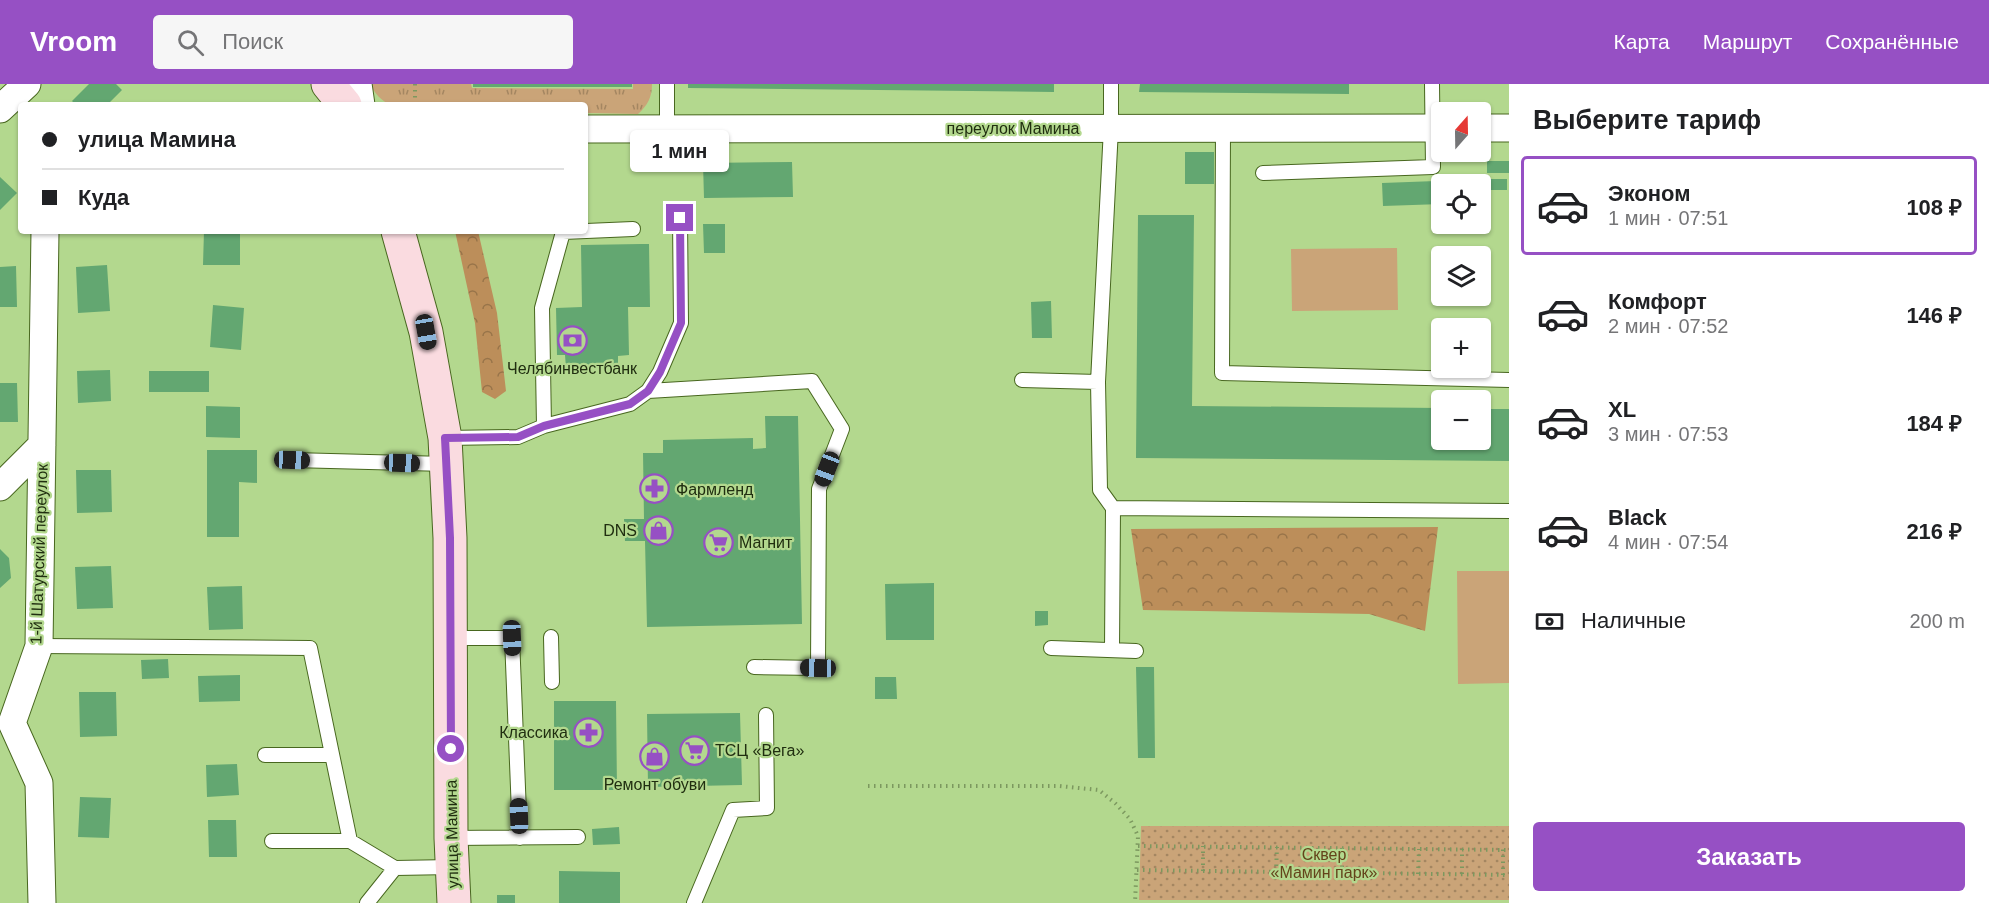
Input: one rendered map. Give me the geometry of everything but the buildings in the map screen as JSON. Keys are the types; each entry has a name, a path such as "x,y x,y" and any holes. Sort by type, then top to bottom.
{"main road":[{"path":"328,84 343,102"},
{"name":"улица Мамина","path":"399,234 426,332 446,451 450,538 454,903"}],"street":[{"path":"358,84 361,102"},
{"name":"переулок Мамина","path":"588,129 1431,128"},
{"path":"1491,128 1509,128"},
{"name":"1-й Шатурский переулок","path":"42,903 39,783 6,726 39,646 45,234"},
{"path":"0,487 42,445"}],"lane":[{"path":"666,84 667,129"},
{"path":"1111,84 1111,128 1098,382 1100,490 1113,508 1113,649"},
{"path":"1432,84 1434,102"},
{"path":"1223,129 1222,373 1509,380"},
{"path":"1263,173 1433,167 1434,162"},
{"path":"292,460 446,451 518,437 544,426 630,404 648,391 660,372 681,323 680,218"},
{"path":"588,231 633,229"},
{"path":"544,426 542,308 562,234"},
{"path":"1022,380 1098,382"},
{"path":"648,391 812,381 842,429 819,489 818,668 754,667"},
{"path":"1113,508 1509,511"},
{"path":"450,638 512,638 520,838"},
{"path":"551,638 552,682"},
{"path":"39,646 310,648 350,842"},
{"path":"1051,648 1136,651"},
{"path":"694,903 733,810 767,808 766,715"},
{"path":"265,755 333,755"},
{"path":"367,903 395,868 520,838 578,837"},
{"path":"272,841 350,842 395,868"}],"path":[{"path":"415,84 415,102"},
{"path":"868,786 1059,786 1099,790 1130,819 1138,836 1135,903"},
{"path":"1138,846 1506,850 1503,875"},
{"path":"1203,846 1203,871"},
{"path":"1276,872 1277,847"},
{"path":"1342,848 1342,873"},
{"path":"1418,874 1419,849"},
{"path":"1462,849 1462,874"},
{"path":"1137,870 1509,875"}],"green space":[{"path":"370,84 471,84 472,88 633,89 633,84 652,84 649,100 638,114 588,113 588,102 386,102"},
{"path":"456,234 479,234 497,313 506,391 495,399 482,392 475,323"},
{"path":"1397,248 1398,310 1292,311 1291,249"},
{"path":"1438,527 1425,631 1369,614 1143,610 1131,529"},
{"path":"1457,571 1509,571 1509,683 1458,684"},
{"name":"Сквер «Мамин парк»","path":"1141,826 1509,826 1509,900 1139,900"}],"place":[{"name":"Челябинвестбанк","path":"572,340"},
{"name":"Фармленд","path":"655,489"},
{"name":"DNS","path":"658,530"},
{"name":"Магнит","path":"718,542"},
{"name":"Классика","path":"589,732"},
{"name":"ТСЦ «Вега»","path":"694,750"},
{"name":"Ремонт обуви","path":"655,756"}],"route":[{"path":"451,749 450,538 445,438 518,437 544,426 630,404 648,391 660,372 681,323 680,218"}]}
